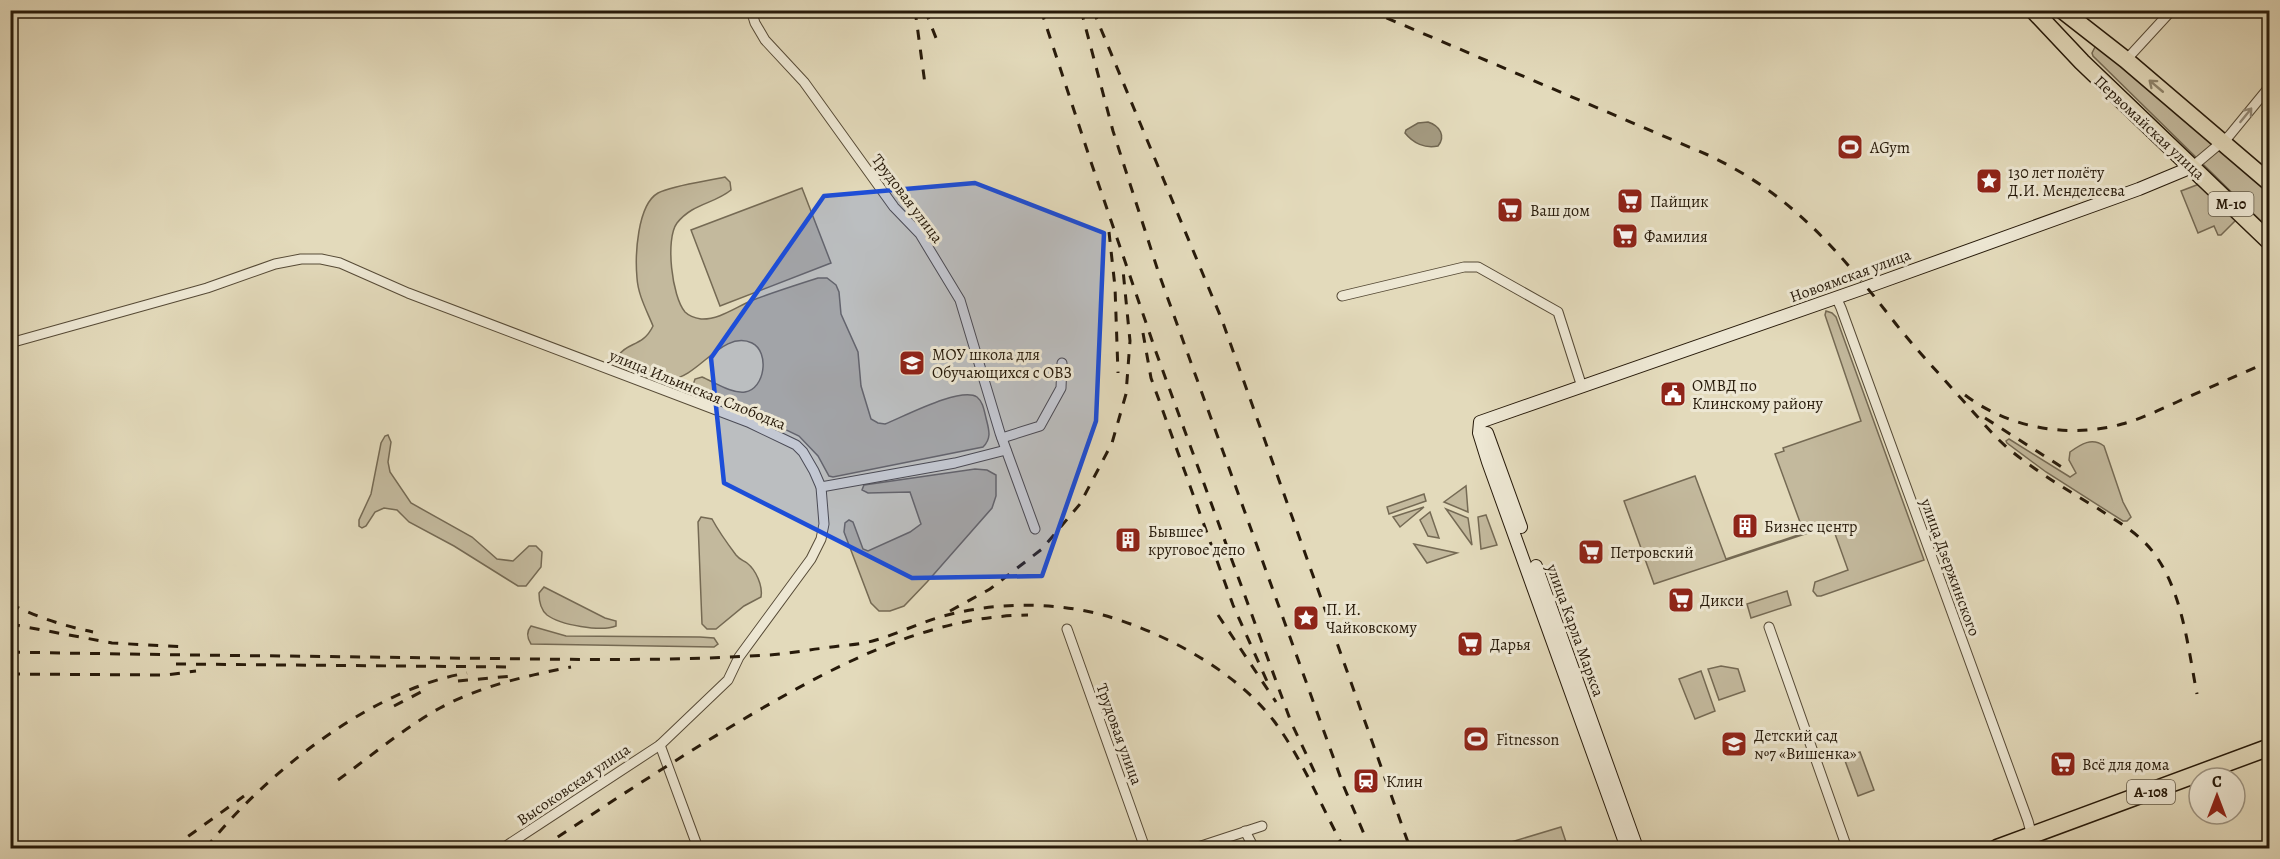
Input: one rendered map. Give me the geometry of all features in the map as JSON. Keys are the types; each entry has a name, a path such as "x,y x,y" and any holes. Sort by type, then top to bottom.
{"highway":[{"name":"Первомайская улица","path":"2033,10 2082,62 2270,242"},
{"name":"Первомайская улица","path":"2062,10 2126,60 2270,183"},
{"path":"2082,62 2075,48 2077,38 2082,36 2102,41"},
{"name":"А-108","path":"1997,849 2034,842 2270,747"}],"street":[{"name":"Трудовая улица","path":"751,10 755,23 765,40 804,82 894,207 920,234 960,300 1002,438 1035,529"},
{"path":"2126,60 2172,10"},
{"name":"Новоямская улица","path":"1480,425 2139,189 2192,167 2222,143 2270,86"},
{"name":"улица Ильинская Слободка","path":"10,343 207,288 275,264 301,259 321,259 340,263 408,293 748,422 785,438 803,452 821,487 824,524 821,539 802,573 745,649"},
{"path":"1342,296 1464,267 1478,267 1558,312 1582,387"},
{"name":"улица Дзержинского","path":"1836,297 2034,842"},
{"path":"1002,438 1040,426 1061,388 1062,363"},
{"name":"улица Карла Маркса","path":"1480,425 1479,433 1488,462 1627,849"},
{"name":"улица Карла Маркса","path":"1480,425 1487,432 1637,849"},
{"path":"821,487 955,463 1006,450"},
{"path":"1769,627 1847,849"},
{"name":"Трудовая улица","path":"1067,629 1145,849"},
{"name":"Высоковская улица","path":"503,849 660,745 728,680 745,649"},
{"path":"660,745 698,849"},
{"path":"1195,849 1262,826"},
{"path":"1245,831 1254,849"}],"highlighted area":[{"path":"975,183 1104,233 1096,421 1042,576 912,578 724,483 711,358 824,196"}],"shaded area":[{"path":"2095,47 2101,48 2269,190 2269,229 2093,56"},
{"path":"1428,122 1436,126 1442,135 1438,146 1428,147 1420,144 1405,133 1418,123"},
{"path":"725,177 730,182 731,190 690,211 677,223 673,231 672,268 680,305 685,312 692,317 708,319 769,294 818,278 827,278 836,285 839,292 841,314 858,352 861,386 871,419 885,424 946,399 969,395 977,397 984,409 989,434 983,447 833,477 829,476 818,456 799,436 749,412 700,394 693,385 695,379 702,377 734,391 745,392 752,389 761,378 763,362 758,348 752,343 741,340 731,343 681,377 671,379 652,376 622,363 619,355 622,351 645,338 653,326 641,297 637,278 637,245 646,208 651,199 664,190"},
{"path":"2202,183 2237,219 2221,235 2218,235 2214,226 2198,233 2181,191"},
{"path":"802,188 831,263 720,306 691,230"},
{"path":"1826,311 1836,317 1924,560 1817,596 1813,591 1815,582 1848,570 1834,531 1823,528 1654,584 1624,501 1695,476 1726,559 1804,533 1775,454 1784,451 1783,448 1861,421 1825,315"},
{"path":"388,435 391,442 388,462 390,472 411,503 472,537 497,559 513,561 529,546 536,546 542,552 541,567 526,586 518,586 454,546 409,522 397,510 384,508 375,512 366,526 362,528 359,526 359,520 371,494 381,443"},
{"path":"2009,439 2070,477 2076,473 2069,460 2070,452 2082,444 2100,443 2104,446 2123,502 2131,517 2123,521 2046,472 2007,443"},
{"path":"975,469 987,470 996,475 996,496 992,508 904,606 890,611 879,611 871,603 844,532 845,523 849,520 853,522 863,549 868,551 910,532 921,524 910,492 868,493 862,490 864,485"},
{"path":"1466,486 1468,512 1444,502"},
{"path":"1424,494 1426,501 1389,514 1387,507"},
{"path":"1424,507 1400,527 1393,517"},
{"path":"1446,509 1468,518 1472,545"},
{"path":"1430,512 1439,538 1428,536 1420,520"},
{"path":"1486,515 1497,545 1481,549 1478,517"},
{"path":"701,517 712,519 736,555 753,570 761,588 761,597 744,606 716,629 707,629 702,624 698,522"},
{"path":"1414,544 1457,553 1427,563"},
{"path":"544,587 605,618 616,621 616,626 591,628 553,619 545,613 541,605 539,593"},
{"path":"1787,591 1791,605 1751,618 1747,604"},
{"path":"531,626 566,636 700,637 714,638 718,644 714,647 531,644 528,630"},
{"path":"1721,666 1738,669 1745,691 1719,700 1708,669"},
{"path":"1701,671 1715,711 1695,719 1679,679"},
{"path":"1860,752 1874,790 1858,796 1844,758"},
{"path":"1561,827 1568,848 1491,848"}],"railway":[{"path":"915,10 925,84"},
{"path":"925,10 936,38"},
{"path":"1041,10 1156,352 1291,722 1316,775"},
{"path":"1081,10 1113,131 1159,274 1344,787 1370,848"},
{"path":"1093,10 1222,320 1410,848"},
{"path":"1368,10 1708,155 1764,187 1788,206 1811,225 1852,269 1916,348 2003,443 2041,473 2129,529 2150,548 2173,588 2187,640 2197,694"},
{"path":"1109,232 1115,287 1118,373"},
{"path":"950,611 990,589 1042,549 1080,504 1112,443 1126,394 1130,341 1123,270"},
{"path":"1143,333 1151,378 1233,605 1270,688"},
{"path":"1965,395 2000,416 2040,428 2061,430 2102,428 2143,417 2270,361"},
{"path":"1985,418 2068,471"},
{"path":"10,604 51,621 93,632"},
{"path":"10,652 567,659 728,657 782,654 864,643 937,618 999,606 1020,605 1083,610 1126,622 1196,655 1239,685 1258,702 1274,721 1303,767 1344,848"},
{"path":"541,848 712,738 770,703 840,666 913,636 951,625 989,618 1028,615"},
{"path":"1218,615 1276,702"},
{"path":"10,624 112,643 186,647"},
{"path":"176,664 512,667"},
{"path":"338,780 414,724 455,700 504,683 571,667"},
{"path":"10,674 166,675 196,671"},
{"path":"206,848 258,792 289,764 323,739 358,716 394,697 431,682 467,673"},
{"path":"458,681 512,676"},
{"path":"394,706 421,692"},
{"path":"172,848 244,796"}],"place":[{"name":"AGym","path":"1850,147"},
{"name":"130 лет полёту Д.И. Менделеева","path":"1989,181"},
{"name":"Пайщик","path":"1630,201"},
{"name":"Ваш дом","path":"1510,210"},
{"name":"Фамилия","path":"1625,236"},
{"name":"МОУ школа для Обучающихся с ОВЗ","path":"912,363"},
{"name":"ОМВД по Клинскому району","path":"1673,394"},
{"name":"Бизнес центр","path":"1745,526"},
{"name":"Бывшее круговое депо","path":"1128,540"},
{"name":"Петровский","path":"1591,552"},
{"name":"Дикси","path":"1681,600"},
{"name":"П. И. Чайковскому","path":"1306,618"},
{"name":"Дарья","path":"1470,644"},
{"name":"Fitnesson","path":"1476,739"},
{"name":"Детский сад №7 «Вишенка»","path":"1734,744"},
{"name":"Всё для дома","path":"2063,764"},
{"name":"Клин","path":"1366,781"}]}
